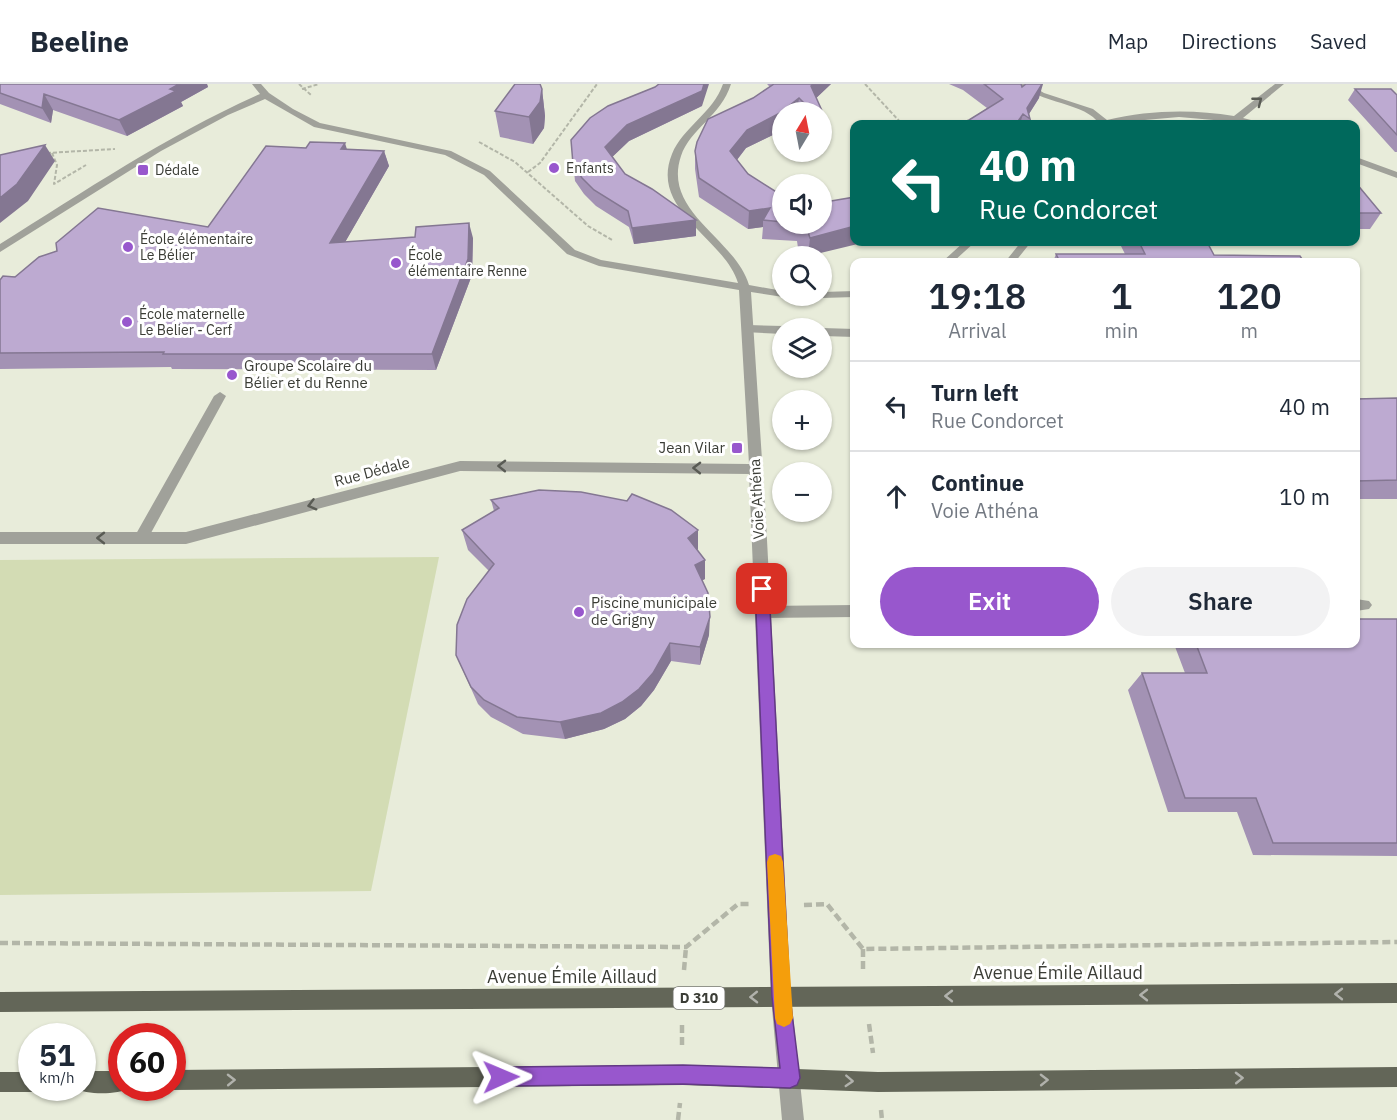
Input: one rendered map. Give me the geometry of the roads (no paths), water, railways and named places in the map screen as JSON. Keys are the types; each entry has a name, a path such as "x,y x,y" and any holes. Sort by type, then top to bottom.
{"main road":[{"name":"Avenue Émile Aillaud","path":"0,1002 1397,993"},
{"path":"186,1080 683,1075 878,1082 1397,1077"},
{"path":"0,1082 18,1082"}],"street":[{"path":"256,84 266,95 300,117 318,124 448,153 487,173 571,252 599,263 772,293"},
{"path":"727,84 720,103 683,141 672,164 671,183 687,213 736,266 745,289"},
{"path":"1023,84 1041,95 1090,111 1100,120"},
{"path":"1237,119 1280,84"},
{"path":"0,249 158,149 225,113 266,95"},
{"path":"1122,120 1164,114 1241,120"},
{"path":"1360,161 1397,175"},
{"path":"952,258 965,246"},
{"path":"1013,258 1023,246"},
{"name":"Voie Athéna","path":"745,289 756,469 781,997 793,1120"},
{"path":"832,295 850,294"},
{"path":"748,329 772,330"},
{"path":"832,332 850,333"},
{"path":"141,538 220,396"},
{"name":"Rue Dédale","path":"0,538 186,538 460,466 756,469"},
{"path":"763,612 850,611"}],"place":[{"name":"Enfants","path":"554,168"},
{"name":"Dédale","path":"143,170"},
{"name":"École élémentaire Le Bélier","path":"128,247"},
{"name":"École élémentaire Renne","path":"396,263"},
{"name":"École maternelle Le Belier - Cerf","path":"127,322"},
{"name":"Groupe Scolaire du Bélier et du Renne","path":"232,375"},
{"name":"Jean Vilar","path":"737,448"},
{"name":"Piscine municipale de Grigny","path":"579,612"}]}
